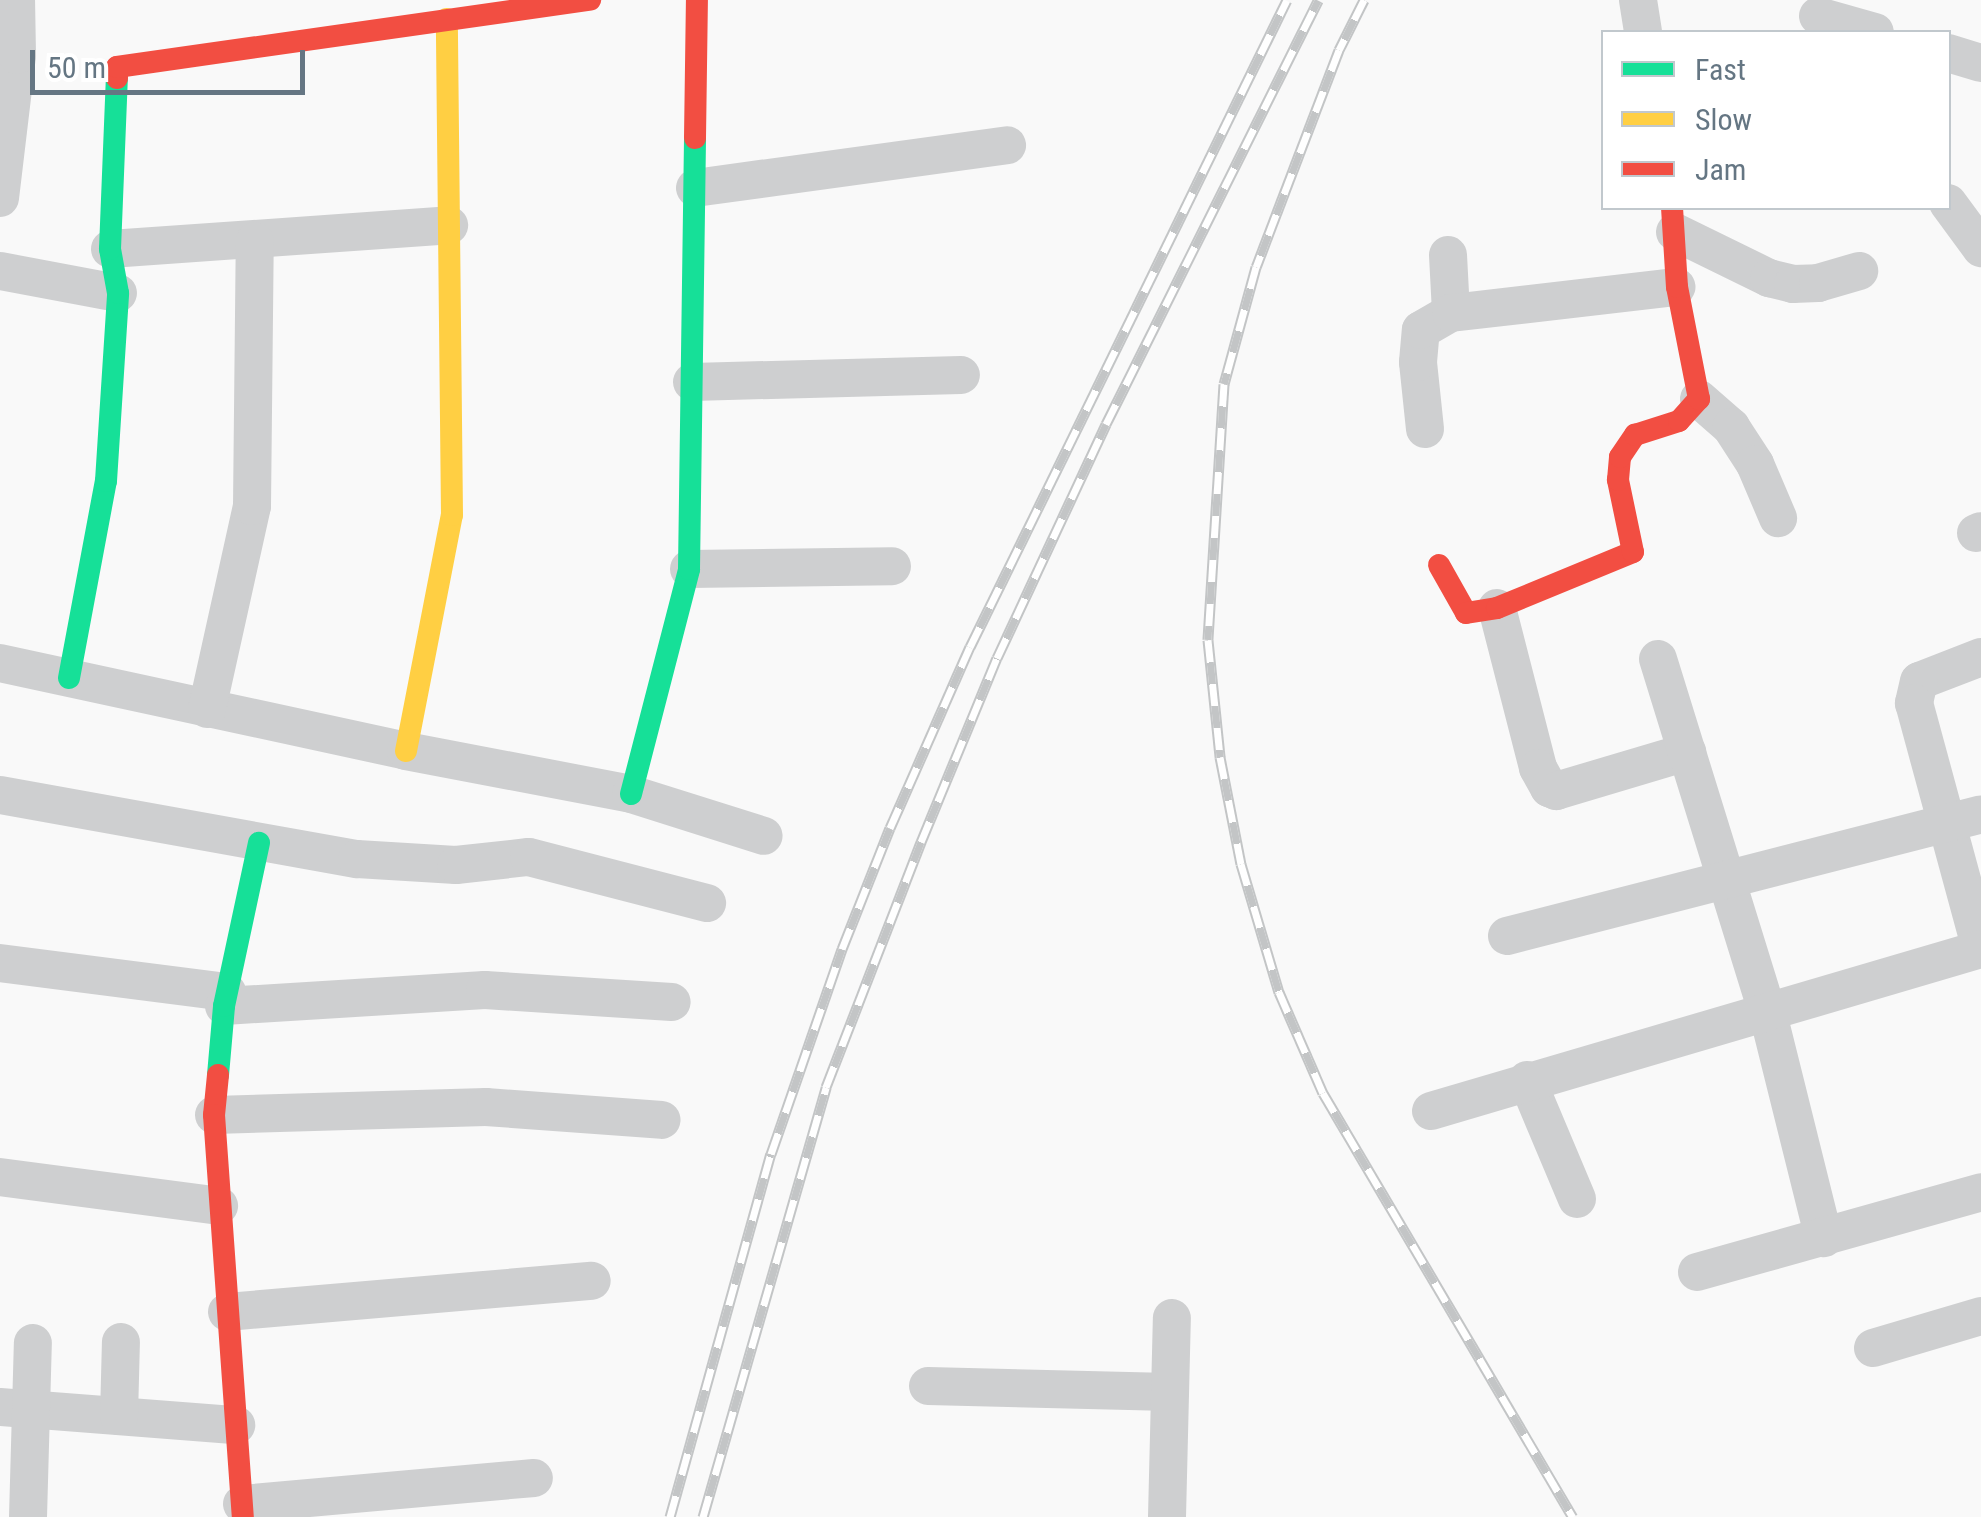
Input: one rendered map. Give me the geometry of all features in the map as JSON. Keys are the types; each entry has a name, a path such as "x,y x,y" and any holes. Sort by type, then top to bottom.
{"street":[{"path":"0,198 16,0"},
{"path":"69,678 106,481 118,294 110,249 116,66 590,0"},
{"path":"631,794 689,569 697,0"},
{"path":"1638,0 1643,30"},
{"path":"1816,16 1868,30"},
{"path":"406,751 452,515 447,19"},
{"path":"1951,54 1981,62"},
{"path":"695,188 1006,145"},
{"path":"1951,207 1981,248"},
{"path":"1674,220 1769,278 1793,284 1859,271"},
{"path":"1674,220 1676,286 1698,398 1731,427 1756,464 1778,518"},
{"path":"110,249 449,225"},
{"path":"208,709 252,506 254,241"},
{"path":"1448,255 1451,313"},
{"path":"0,271 118,294"},
{"path":"1425,429 1418,362 1420,330 1451,313 1676,286"},
{"path":"692,382 962,376"},
{"path":"1439,565 1466,613 1497,608 1633,552 1618,480 1620,458 1634,435 1679,420 1698,398"},
{"path":"689,569 892,566"},
{"path":"1497,608 1538,768 1549,788 1556,791 1687,752"},
{"path":"1431,1111 1981,949 1964,819 1915,690 1930,674 1981,658"},
{"path":"1658,659 1768,1014 1824,1238"},
{"path":"0,663 406,751 631,794 764,836"},
{"path":"0,795 357,859 436,864 528,857 707,902"},
{"path":"1508,936 1964,819"},
{"path":"260,844 226,999 214,1115 242,1511 534,1478"},
{"path":"0,963 226,999 485,990 672,1002"},
{"path":"1527,1080 1578,1199"},
{"path":"214,1115 486,1106 662,1120"},
{"path":"0,1176 218,1206"},
{"path":"1697,1272 1981,1192"},
{"path":"228,1312 592,1281"},
{"path":"1873,1348 1981,1316"},
{"path":"1168,1517 1172,1318"},
{"path":"118,1416 121,1342"},
{"path":"28,1517 14,1408 33,1343"},
{"path":"928,1386 1170,1392"},
{"path":"14,1408 236,1424"}],"railway":[{"path":"670,1517 771,1154 842,949 890,828 970,647 1287,0"},
{"path":"703,1517 826,1087 921,842 997,658 1106,424 1318,0"},
{"path":"1364,0 1339,50 1256,267 1224,384 1208,640 1220,757 1241,864 1279,992 1323,1093 1573,1517"}],"traffic: fast":[{"path":"69,678 106,481 118,293 110,249 117,78"},
{"path":"631,794 689,569 695,138"},
{"path":"218,1075 224,1006 259,843"}],"traffic: slow":[{"path":"406,751 452,515 447,19"}],"traffic: jam":[{"path":"117,78 117,67 590,0"},
{"path":"695,138 697,0"},
{"path":"1439,565 1466,613 1497,608 1633,552 1618,480 1620,457 1635,435 1679,421 1699,399 1677,287 1672,210"},
{"path":"218,1075 214,1115 243,1517"}]}
